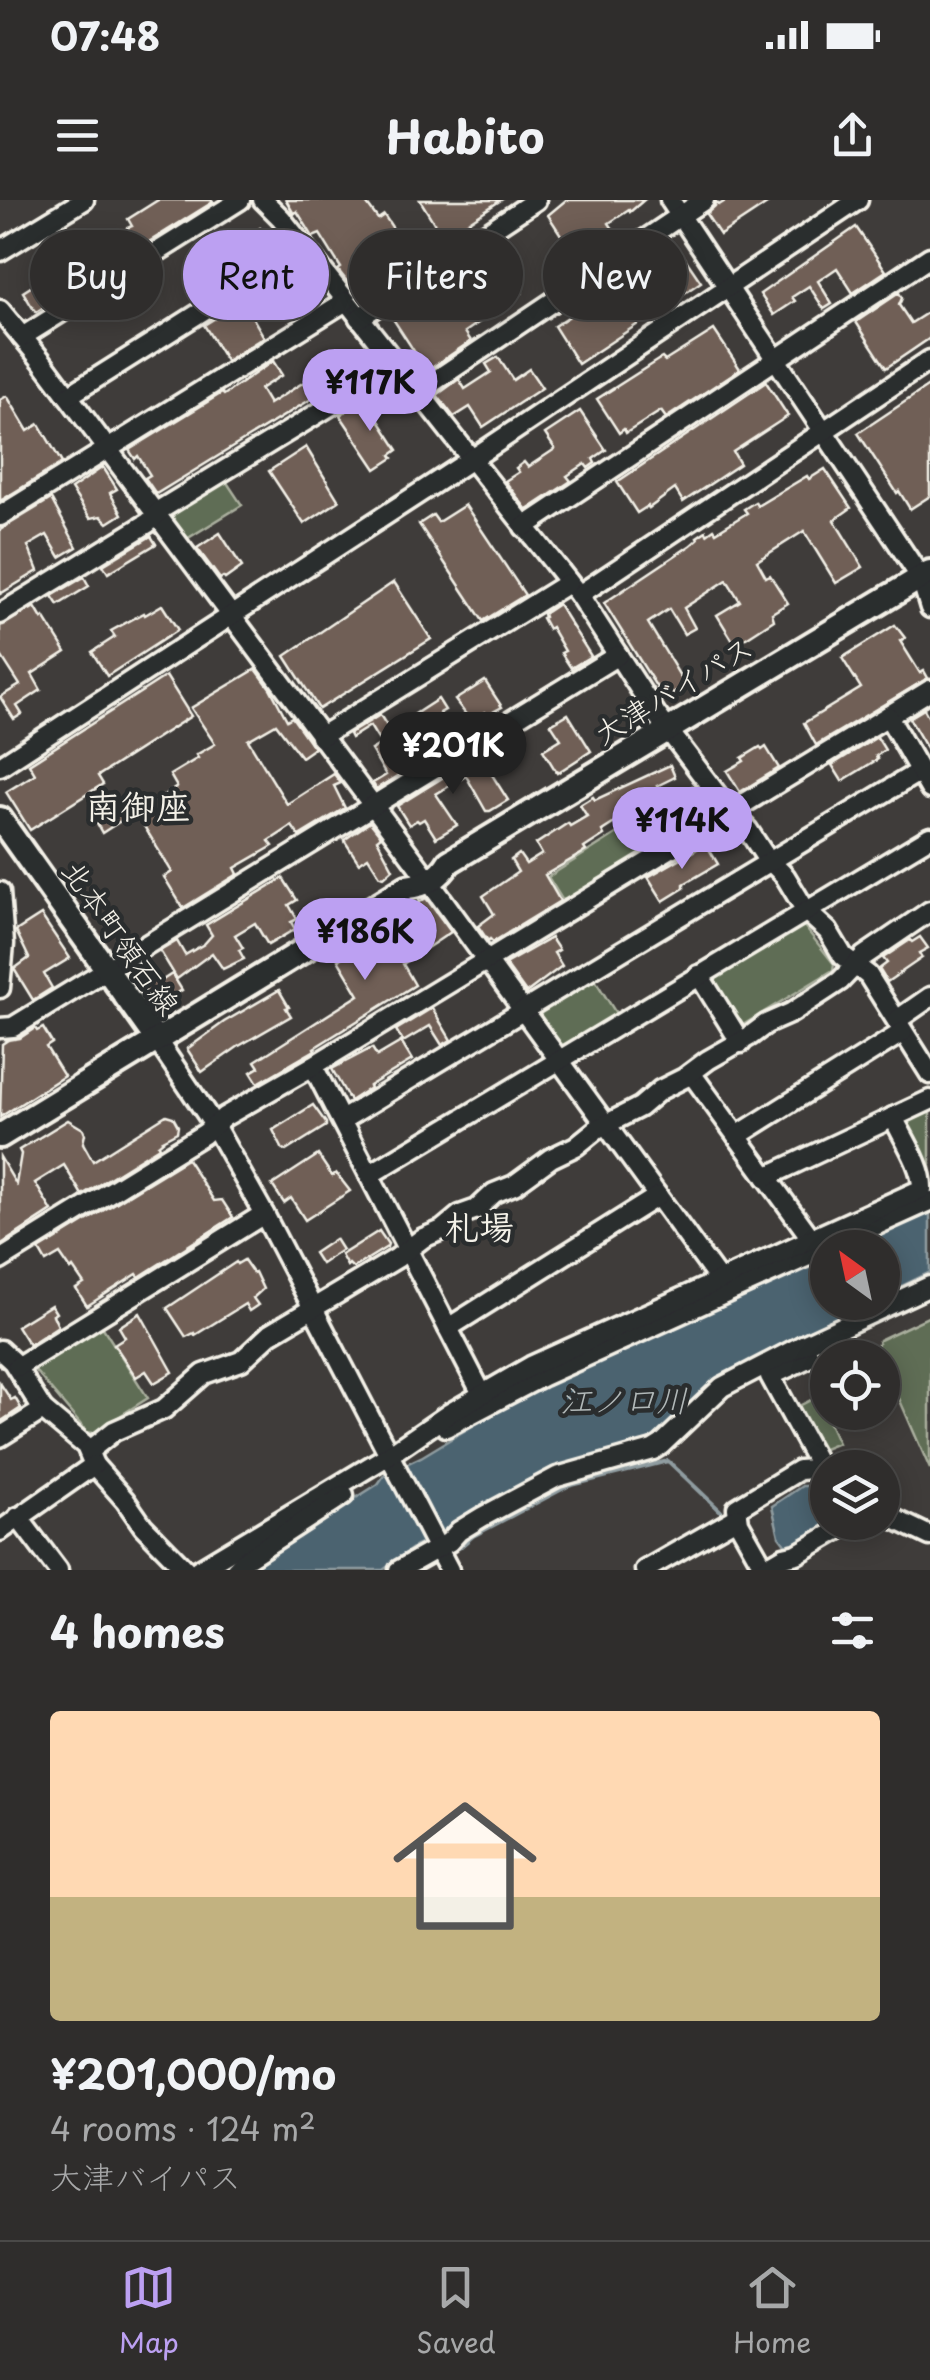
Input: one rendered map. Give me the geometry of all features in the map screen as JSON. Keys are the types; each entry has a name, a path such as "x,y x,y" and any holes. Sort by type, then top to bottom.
{"main road":[{"name":"大津バイパス","path":"156,1040 419,880 440,859 450,862 927,579"},
{"name":"北本町領石線","path":"0,819 156,1040 0,1136"}],"street":[{"path":"22,337 240,200"},
{"path":"263,200 291,230"},
{"path":"491,230 536,200"},
{"path":"418,392 675,208 704,200"},
{"path":"0,766 858,200"},
{"path":"0,250 77,202"},
{"path":"675,208 927,579 930,608"},
{"path":"524,527 930,258"},
{"path":"329,279 349,305"},
{"path":"0,516 346,301"},
{"path":"0,310 232,616 372,806 419,880 487,960 720,1280"},
{"path":"68,396 188,320"},
{"path":"361,320 574,589 668,730 784,876 806,911 828,931 843,956 868,975 930,1072"},
{"path":"320,736 574,589 930,360"},
{"path":"0,614 148,523 163,508 397,365"},
{"path":"0,1028 12,1027 618,655"},
{"path":"0,1260 224,1117 930,690"},
{"path":"888,716 930,788"},
{"path":"342,1120 920,771"},
{"path":"370,1175 930,837"},
{"path":"0,892 1,981"},
{"path":"0,1530 92,1458 114,1431 164,1409 204,1374 241,1361 270,1334 840,981 864,956 930,910"},
{"path":"699,975 741,1043"},
{"path":"736,1136 900,1026 930,997"},
{"path":"156,1040 214,1125 264,1214 449,1570"},
{"path":"314,1066 482,1394"},
{"path":"692,1073 810,1237"},
{"path":"766,1177 930,1100"},
{"path":"830,1230 922,1190 920,1172 894,1118"},
{"path":"448,1328 658,1196"},
{"path":"198,1570 525,1384 930,1201"},
{"path":"17,1368 264,1214"},
{"path":"235,1570 246,1558 378,1472 450,1413 482,1394 531,1366 810,1238"},
{"path":"399,1570 436,1544 449,1542 458,1531 482,1517 557,1478 653,1450 722,1387 803,1344 930,1286"},
{"path":"803,1344 810,1357 770,1376 810,1450"},
{"path":"0,1350 17,1368 43,1410 76,1436 147,1531 186,1570"},
{"path":"0,1437 43,1410"},
{"path":"644,1570 799,1470 810,1469"},
{"path":"738,1512 739,1522 764,1569 821,1540"},
{"path":"18,1518 58,1570"},
{"path":"900,1521 930,1536"}],"green space":[{"path":"224,478 242,505 185,540 165,513"},
{"path":"692,786 715,815 566,906 548,877"},
{"path":"800,921 834,964 833,970 738,1028 710,976"},
{"path":"592,975 619,1018 566,1050 560,1049 535,1014 537,1009"},
{"path":"930,1108 930,1182 903,1122"},
{"path":"930,1316 930,1469 900,1401 900,1340 879,1340"},
{"path":"100,1323 148,1398 93,1433 87,1432 31,1366"},
{"path":"810,1400 810,1430 832,1430 838,1443 818,1450 795,1408"}],"water":[{"path":"930,1212 930,1272 900,1287 900,1230 890,1230"},
{"name":"江ノ口川","path":"810,1267 810,1320 833,1320 735,1369 701,1393 648,1444 564,1466 487,1503 383,1570 254,1570 255,1562 378,1484 385,1474 421,1457 517,1399"},
{"path":"802,1486 810,1487 810,1536 788,1548 779,1536 772,1506"}],"building":[{"path":"158,200 213,202 163,233 163,230 128,230 132,226 128,219"},
{"path":"286,200 364,200 378,219 384,215 394,230 349,230 349,284 329,249 329,230 309,230 297,211 294,214"},
{"path":"420,200 501,200 456,230 436,230"},
{"path":"566,200 644,200 609,223 612,230 558,230 548,215"},
{"path":"727,200 773,200 720,235 706,214 716,202 719,205"},
{"path":"856,227 886,271 853,293 837,268 818,281 832,304 824,309 809,286 774,315 760,294"},
{"path":"687,261 701,282 687,291"},
{"path":"899,293 899,305 911,323 930,311 930,338 886,368 856,322"},
{"path":"212,320 254,320 264,337 226,361 204,325"},
{"path":"394,320 483,320 465,332 471,341 427,371"},
{"path":"564,320 644,320 578,364 554,326"},
{"path":"714,330 740,369 666,418 661,411 626,433 624,429 619,433 597,399"},
{"path":"498,357 513,380 529,369 542,388 483,427 470,407 454,417 437,395 459,379 465,389 491,372 486,364"},
{"path":"273,361 282,375 260,389 269,404 336,362 349,376 156,494 145,478 150,475 138,456 135,459 129,450 224,395"},
{"path":"766,382 788,416 733,452 740,464 683,502 675,489 637,513 617,482"},
{"path":"930,385 930,496 910,509 858,433"},
{"path":"7,396 28,431 39,424 62,463 0,501 0,400"},
{"path":"365,399 398,450 376,469 340,415"},
{"path":"580,411 606,450 593,459 595,463 588,468 585,464 567,476 571,481 527,510 505,481 519,472 516,468 524,462 528,467 555,449 545,434"},
{"path":"306,447 339,501 304,524 269,471"},
{"path":"103,467 117,489 110,493 122,514 108,523 101,516 90,518 71,489"},
{"path":"825,469 851,508 834,520 863,567 836,583 804,531 757,561 788,603 772,613 774,620 743,640 741,636 733,641 717,615 740,601 727,580 684,608 695,628 684,634 669,609 648,623 686,686 664,699 604,603 706,531 716,532 747,513 744,509 755,502 757,506"},
{"path":"51,499 77,547 60,557 47,535 28,546 38,571 0,594 0,530"},
{"path":"465,505 525,595 483,621 419,524 433,515 438,522"},
{"path":"220,533 242,567 225,579 220,579 197,548"},
{"path":"151,536 156,544 108,573 103,565"},
{"path":"84,577 89,586 58,605 52,596"},
{"path":"394,582 431,639 319,709 285,656"},
{"path":"558,604 591,656 571,668 561,653 565,651 542,618"},
{"path":"162,605 178,630 107,676 92,652 115,637 111,631"},
{"path":"35,607 66,652 32,674 41,690 17,706 22,714 14,719 0,697 20,685 0,654 0,626"},
{"path":"895,625 905,638 900,641 920,673 924,671 928,678 816,745 804,723 861,688 842,658"},
{"path":"256,669 287,720 292,717 314,748 301,757 276,724 248,740 287,804 334,774 341,783 334,786 345,808 299,836 292,826 269,841 273,846 235,868 238,874 183,908 164,877 172,872 136,813 177,787 170,775 215,744 191,708"},
{"path":"166,676 191,716 98,776 103,784 30,830 6,792 35,774 29,764"},
{"path":"485,681 502,707 471,721 455,700"},
{"path":"438,699 445,710 440,713 453,734 418,755 421,759 410,768 376,789 373,783 386,775 371,750 381,744 370,726 351,738 349,734 380,715 394,737 419,722 415,714"},
{"path":"924,709 930,720 930,754 909,718"},
{"path":"568,714 591,751 557,773 543,750 561,739 551,724"},
{"path":"877,737 885,750 876,756 878,759 842,781 832,765"},
{"path":"760,747 766,747 779,768 740,792 727,771"},
{"path":"481,754 508,800 486,811 466,776 436,794 457,825 436,838 424,819 409,825 397,806"},
{"path":"670,765 675,777 657,786 666,800 629,825 624,817 602,831 604,835 584,848 586,851 545,875 560,901 493,942 488,941 478,926 494,914 483,896 518,872 511,860 519,854 526,864 542,854 536,844 568,823 570,826 587,816 580,805 593,797 595,800"},
{"path":"126,806 131,814 102,833 97,824"},
{"path":"370,822 381,836 377,839 393,869 384,877 368,857 359,863 344,840"},
{"path":"706,844 718,864 663,901 648,877"},
{"path":"283,878 297,900 289,905 297,919 291,922 295,929 268,945 255,923 235,935 244,959 223,969 212,953 177,979 160,951 177,941 185,955 204,944 212,935 206,925"},
{"path":"426,898 451,932 403,964 415,985 258,1083 251,1072 259,1067 255,1061 359,995 338,960 361,945 357,940 377,928 380,934 406,919 403,913"},
{"path":"41,915 70,958 44,974 52,988 33,1000 14,969 29,958 16,931"},
{"path":"920,937 928,948 919,953 922,958 887,982 879,969 887,963 883,958"},
{"path":"551,938 559,950 554,953 562,966 526,993 505,964"},
{"path":"144,961 158,983 172,974 182,990 163,1002 161,998 152,1003 132,969"},
{"path":"279,990 291,1016 202,1072 187,1049"},
{"path":"432,1008 451,1040 442,1045 430,1026 403,1042 396,1030"},
{"path":"43,1028 52,1043 46,1047 64,1076 0,1117 2,1044"},
{"path":"401,1042 412,1060 350,1101 332,1069 372,1048 377,1056"},
{"path":"313,1105 326,1126 283,1150 273,1130"},
{"path":"166,1115 173,1117 177,1132 82,1195 64,1165 35,1183 52,1211 0,1245 0,1157 16,1184 19,1150 68,1120 83,1129 83,1143 93,1161"},
{"path":"318,1155 332,1176 336,1173 350,1191 305,1220 291,1198 284,1203 272,1185"},
{"path":"187,1159 214,1201 222,1200 233,1217 87,1306 76,1289 84,1284 73,1268 60,1254 46,1262 39,1250"},
{"path":"379,1231 387,1247 353,1268 347,1266 341,1255"},
{"path":"335,1239 342,1250 321,1264 314,1253"},
{"path":"244,1260 263,1289 253,1298 258,1305 249,1311 245,1304 186,1337 167,1308"},
{"path":"51,1305 58,1326 29,1345 17,1326"},
{"path":"140,1313 173,1372 154,1383 146,1371 136,1377 114,1344 125,1337 119,1327"},
{"path":"0,1383 21,1408 0,1422"}],"waterway":[{"path":"459,1548 473,1536 568,1486 668,1461 727,1517"},
{"path":"801,1477 810,1482"}],"district":[{"name":"南御座","path":"138,807"},
{"name":"札場","path":"479,1228"}]}
